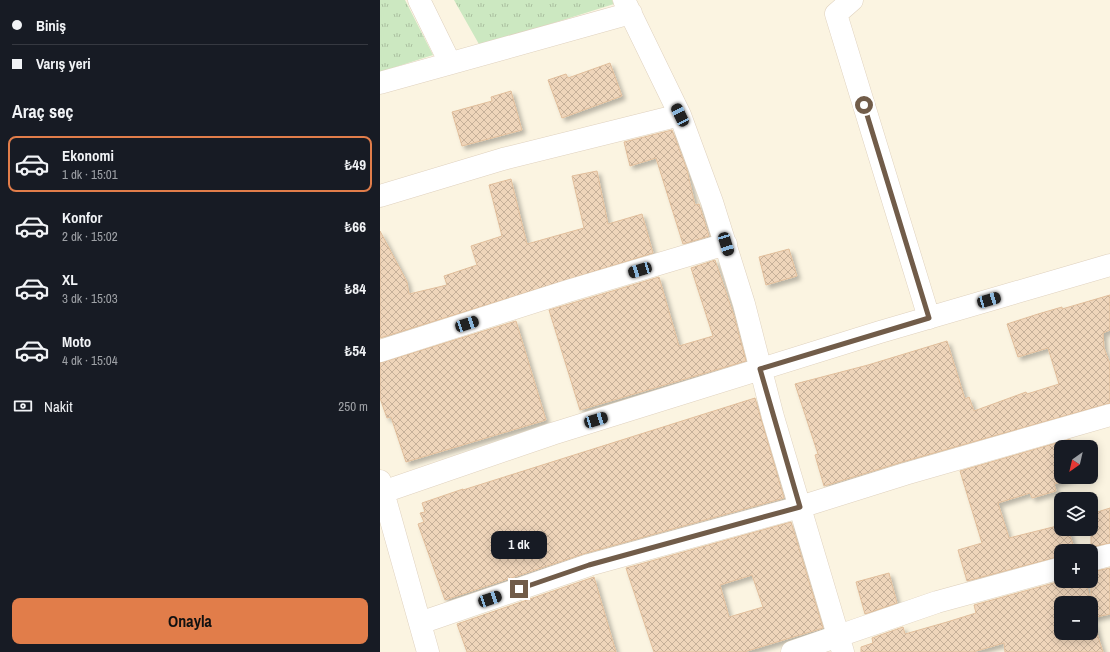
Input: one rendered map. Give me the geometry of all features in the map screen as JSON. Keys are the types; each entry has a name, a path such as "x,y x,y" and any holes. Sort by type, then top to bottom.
{"street":[{"path":"419,0 450,63"},
{"path":"852,0 836,14 929,318"},
{"path":"380,83 450,63 627,6 680,115 726,244 744,304 760,369 841,645"},
{"path":"380,196 503,159 680,115"},
{"path":"380,351 726,244"},
{"path":"428,652 381,488 760,369 1110,265"},
{"path":"420,623 589,565 800,507 905,474 1110,415"},
{"path":"1098,558 1110,555"},
{"path":"792,652 841,645 937,602 1054,570"}],"green space":[{"path":"380,0 405,0 433,55 380,72"},
{"path":"454,0 612,0 614,4 480,46"}],"building":[{"path":"610,63 622,96 562,118 548,80 566,74 568,78"},
{"path":"511,91 522,130 462,146 452,112 492,101 491,97"},
{"path":"672,130 687,170 695,205 699,204 709,236 683,244 656,158 630,166 624,142"},
{"path":"597,171 608,224 642,214 653,253 380,338 380,231 407,282 409,294 447,285 444,276 477,265 471,246 502,236 489,185 511,179 527,244 584,228 572,176"},
{"path":"789,249 797,276 766,285 759,257"},
{"path":"715,260 734,316 746,361 580,410 549,310 659,277 679,346 713,336 691,268"},
{"path":"1110,295 1110,330 1103,333 1104,348 1110,364 1110,403 902,462 824,486 815,455 818,454 795,384 868,365 947,341 965,399 969,397 974,411 1026,392 1027,394 1059,384 1048,348 1018,357 1007,324 1062,307 1062,309"},
{"path":"516,321 546,420 406,462 391,417 387,418 380,398 380,363"},
{"path":"755,398 784,498 586,553 445,600 418,524 424,522 420,513 425,512 422,503"},
{"path":"1054,444 1054,484 1056,491 1032,498 1030,493 998,503 1009,538 1054,527 1054,536 1070,536 1073,544 1054,544 1054,558 967,581 958,550 982,543 960,471"},
{"path":"1110,508 1110,543 1098,546 1098,544 1091,544 1091,536 1098,536 1098,512"},
{"path":"791,522 823,628 744,652 654,652 626,568","holes":["752,575 763,607 729,617 720,585"]},
{"path":"1110,568 1110,614 1098,617 1098,596 1091,596 1091,588 1098,588 1098,571"},
{"path":"889,573 897,603 865,614 856,582"},
{"path":"594,577 616,652 467,652 457,624"},
{"path":"1054,583 1054,588 1087,588 1090,596 1054,596 1054,640 1098,640 1098,637 1103,652 1005,652 1004,643 973,652 861,652 861,647 873,643 872,638 903,627 905,634 976,613 974,605"}],"route":[{"path":"519,589 589,565 800,507 760,369 929,318 864,105"}]}
